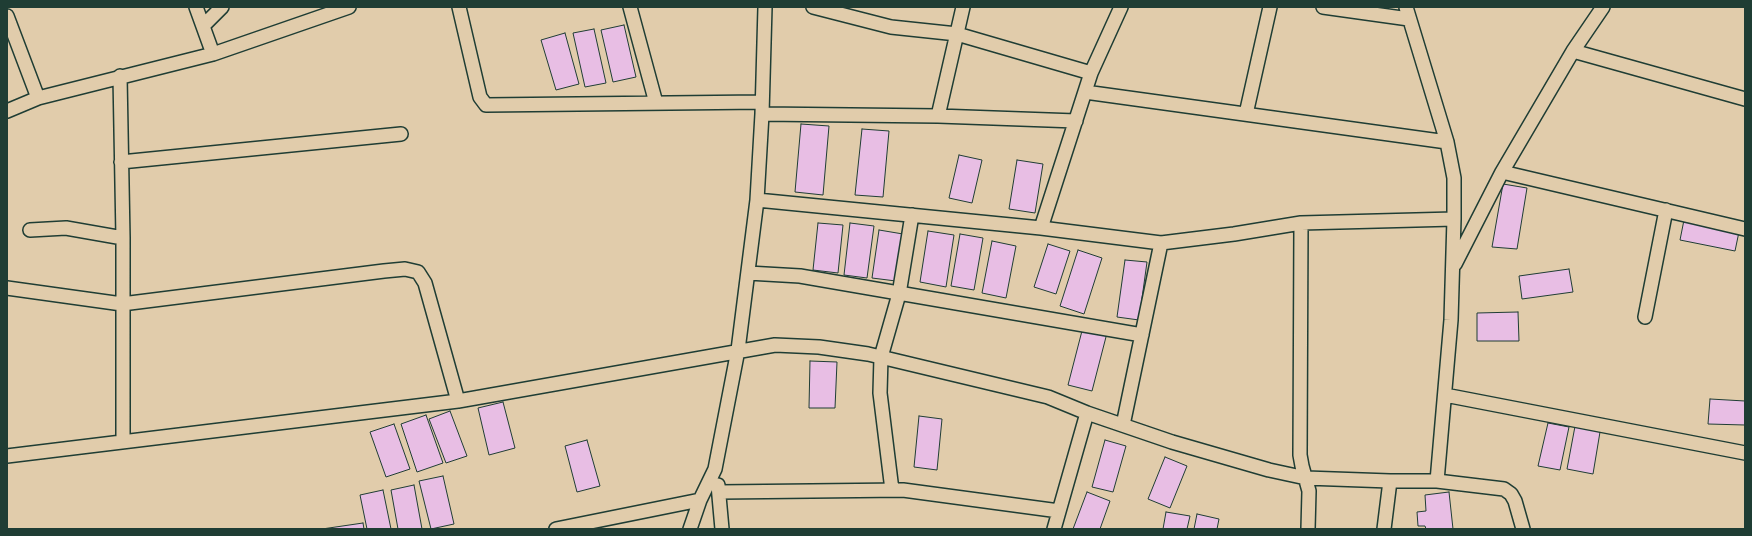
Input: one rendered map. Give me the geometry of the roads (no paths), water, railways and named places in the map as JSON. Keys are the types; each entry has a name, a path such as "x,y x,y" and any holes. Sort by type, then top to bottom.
{"street":[{"path":"196,7 213,54"},
{"path":"203,26 222,7"},
{"path":"7,111 38,98 120,76 213,54 349,7"},
{"path":"459,7 480,97 486,105 656,103 938,116 1076,120"},
{"path":"630,7 656,103"},
{"path":"690,529 700,500 715,469 738,350 758,200 765,7"},
{"path":"813,7 891,27 957,34 1091,73"},
{"path":"938,116 962,7"},
{"path":"1041,228 1091,73 1121,7"},
{"path":"1246,114 1270,7"},
{"path":"1323,7 1408,13 1447,142 1454,178 1453,267 1451,320 1437,481"},
{"path":"1453,267 1502,172 1573,51 1603,7"},
{"path":"7,16 38,98"},
{"path":"1573,51 1745,99"},
{"path":"120,76 123,238 123,442"},
{"path":"1085,92 1447,142"},
{"path":"121,162 401,134"},
{"path":"1502,172 1745,229"},
{"path":"758,200 1041,228 1160,243 1234,234 1301,223 1454,219"},
{"path":"1644,317 1666,210"},
{"path":"892,490 880,393 881,357 899,294 912,215"},
{"path":"1301,223 1300,454 1309,491 1308,529"},
{"path":"30,230 66,228 123,238"},
{"path":"1123,425 1160,243"},
{"path":"7,288 122,304 384,271 405,269 418,272 425,283 458,401"},
{"path":"748,272 800,276 1142,335"},
{"path":"7,456 458,401 738,350 775,345 811,346 881,357 1048,397 1087,413 1202,451 1269,470 1306,478 1437,481 1504,488 1511,494 1515,502 1523,529"},
{"path":"1445,395 1745,453"},
{"path":"1054,529 1087,413"},
{"path":"715,469 720,492 722,529"},
{"path":"1384,529 1390,481"},
{"path":"720,492 903,490 1059,511"},
{"path":"556,529 700,500"}]}
